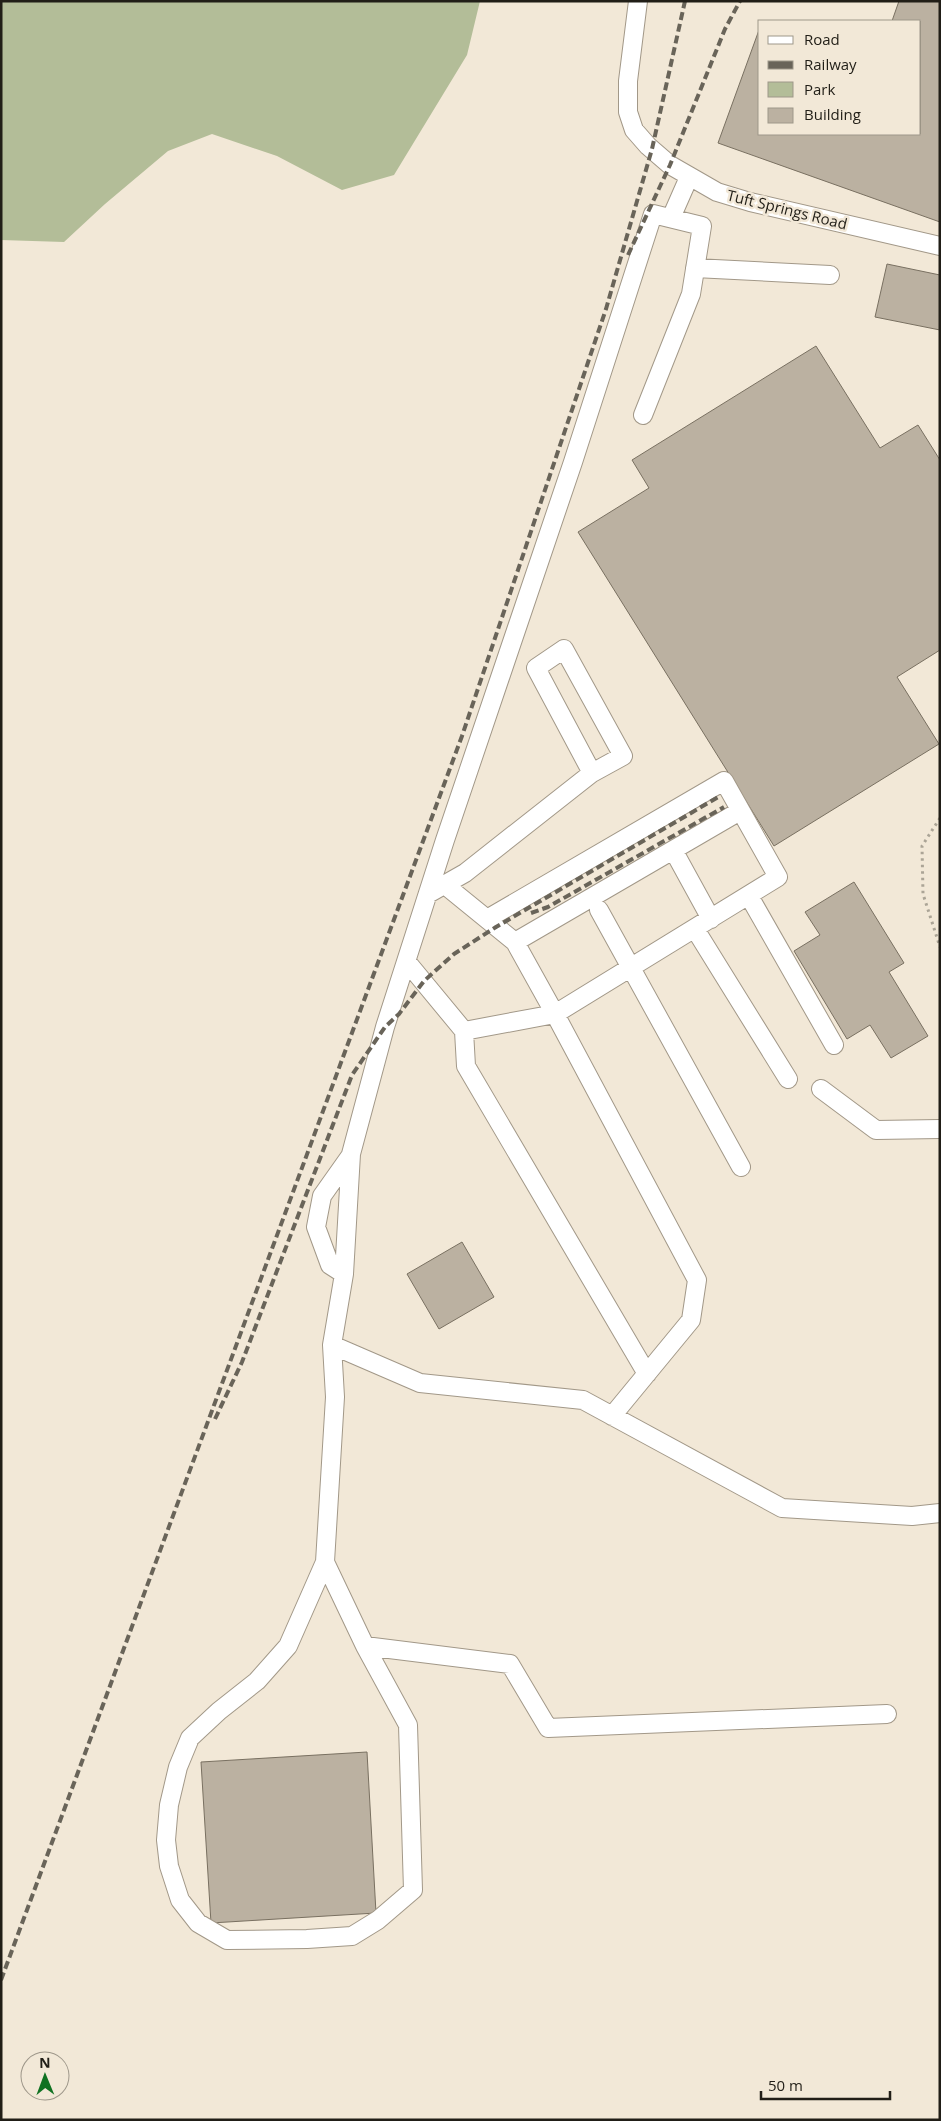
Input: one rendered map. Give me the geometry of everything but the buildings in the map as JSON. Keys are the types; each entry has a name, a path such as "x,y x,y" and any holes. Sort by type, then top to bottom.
{"street":[{"name":"Tuft Springs Road","path":"638,1 628,81 628,112 634,130 648,146 670,165 717,192 750,202 940,246"},
{"path":"672,218 689,177"},
{"path":"325,1562 365,1646 408,1725 413,1890 378,1920 352,1936 307,1939 228,1940 198,1923 180,1900 168,1866 166,1840 169,1805 178,1766 190,1738 219,1711 258,1681 288,1646 325,1562 335,1397 332,1345 344,1274 351,1154 385,1027 570,471 653,214 702,226 691,294 642,415"},
{"path":"695,268 830,275"},
{"path":"428,894 465,873 592,773 623,756 564,649 536,668 592,773"},
{"path":"464,1031 555,1014 778,877 724,780 487,919"},
{"path":"515,942 740,811"},
{"path":"677,857 711,919"},
{"path":"445,885 515,942 697,1280 691,1320 612,1416"},
{"path":"749,896 834,1045"},
{"path":"599,910 741,1168"},
{"path":"695,929 788,1079"},
{"path":"407,962 464,1031 466,1066 647,1374"},
{"path":"821,1090 876,1130 940,1128"},
{"path":"344,1274 330,1265 316,1228 322,1196 351,1154"},
{"path":"332,1345 420,1382 583,1400 782,1508 912,1516 940,1513"},
{"path":"365,1646 510,1664 548,1728 887,1714"}],"path":[{"path":"940,818 922,846 923,894 940,947"}],"green space":[{"path":"1,1 480,1 467,55 394,175 342,190 277,156 212,134 168,151 105,204 64,242 1,240"}],"railway":[{"path":"1,1980 462,736 606,309 652,149 685,1"},
{"path":"628,255 670,165 725,29 740,1"},
{"path":"215,1419 242,1362 352,1075 385,1027 399,1014 424,981 454,954 496,927 720,796"},
{"path":"531,913 548,907 724,807"}]}
